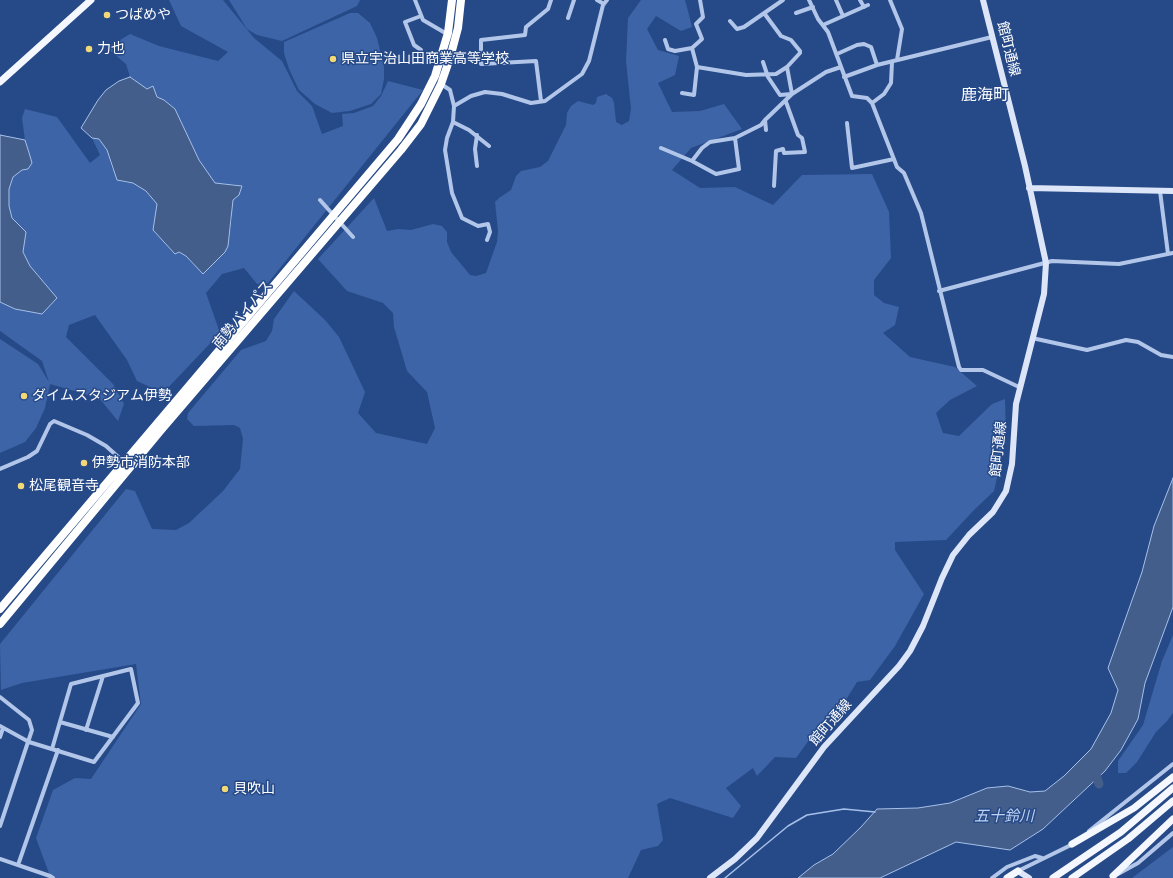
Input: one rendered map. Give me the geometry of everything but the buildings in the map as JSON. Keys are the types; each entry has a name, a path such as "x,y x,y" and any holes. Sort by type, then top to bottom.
{"highway":[{"name":"南勢バイパス","path":"0,624 127,465 398,139 421,104 435,76 448,34 452,0"},
{"name":"南勢バイパス","path":"0,609 401,150 421,124 441,84 455,41 461,0"}],"main road":[{"path":"0,82 91,0"},
{"name":"館町通線","path":"710,878 735,859 757,838 824,747 885,682 910,650 923,626 953,555 969,535 993,512 1006,491 1012,464 1015,416 1019,387 1044,294 1046,263 983,0"},
{"path":"1029,188 1173,191"},
{"path":"1072,844 1134,808 1173,777"},
{"path":"1053,878 1121,832 1173,788"},
{"path":"1072,878 1128,839 1173,801"},
{"path":"1112,877 1173,819"},
{"path":"1007,878 1018,871 1029,878"}],"street":[{"path":"415,0 423,20 448,34"},
{"path":"541,101 536,61 481,64 481,40 525,35 526,27 548,9 551,0"},
{"path":"568,18 574,0"},
{"path":"454,106 471,96 485,92 502,94 531,103 545,101 582,74 592,54 599,19 606,2 597,0"},
{"path":"665,40 668,49 675,51 692,48 702,39 696,24 703,17 700,0"},
{"path":"730,21 737,29 783,0"},
{"path":"809,0 828,32 852,96 867,98 872,103 897,167 904,173 921,213 939,291 960,370 983,370 1019,387"},
{"path":"836,0 843,16"},
{"path":"823,25 866,6 860,0"},
{"path":"890,0 902,29 897,60"},
{"path":"796,13 813,7"},
{"path":"697,66 746,75 776,74 787,68 800,53 800,51 791,40 781,36 764,13"},
{"path":"418,60 421,50 414,45 405,22 421,16"},
{"path":"844,77 877,65 992,37"},
{"path":"837,54 857,45 864,44 871,47 877,65"},
{"path":"682,94 694,95 697,66 692,48"},
{"path":"762,62 780,96 792,94"},
{"path":"872,103 884,94 891,83 892,62"},
{"path":"692,161 702,148 710,142 736,138 761,125 786,102 792,94 826,72 841,66"},
{"path":"787,68 792,94"},
{"path":"441,84 450,90 454,106 453,122 447,138 445,150 452,193 462,218 478,226 488,224 490,232 487,240"},
{"path":"774,186 776,151 783,150 784,153 805,152 802,138 798,135 786,102"},
{"path":"765,120 766,130"},
{"path":"453,122 477,135 489,146"},
{"path":"847,123 852,168 894,159"},
{"path":"477,135 475,149 477,166"},
{"path":"661,148 692,161 716,174 739,168 736,138"},
{"path":"939,291 1052,262 1119,264 1171,254 1160,191"},
{"path":"320,200 353,237"},
{"path":"1032,338 1087,350 1126,340 1138,342 1161,355 1173,357"},
{"path":"0,469 28,457 37,451 50,424 54,421 87,435 106,446 127,465"},
{"path":"0,737 2,727 29,742 94,762 138,703 131,669 71,684 52,749"},
{"path":"86,730 103,676"},
{"path":"0,697 29,720 32,730 0,826"},
{"path":"60,722 113,737"},
{"path":"18,865 58,750"},
{"path":"1018,871 1072,844 1173,764"},
{"path":"1112,877 1138,863 1173,833"},
{"path":"992,878 1007,867 1035,856 1042,858"},
{"path":"0,859 53,878"}],"shaded area":[{"path":"169,0 223,0 254,38 282,61 297,91 312,106 322,134 343,126 342,114 354,113 373,106 381,96 388,81 423,90 268,283 257,284 244,268 222,274 206,293 220,333 163,393 137,381 127,360 95,315 69,325 66,337 113,384 124,404 118,421 99,398 50,384 45,408 36,428 25,442 0,453 0,339 38,364 49,382 42,361 0,331 0,302 15,309 42,314 45,286 33,272 23,252 26,232 12,218 9,206 9,189 13,177 22,170 28,169 30,156 25,140 22,118 25,109 57,117 90,163 100,155 92,138 99,139 107,150 112,168 123,182 133,183 146,191 157,204 153,230 175,254 178,252 186,256 194,265 228,246 232,217 231,210 233,200 239,195 239,185 215,183 199,160 177,113 164,100 157,97 153,86 147,89 130,77 126,64 107,48 130,34 159,46 218,61 228,52 181,26"},
{"path":"229,0 360,0 357,6 282,41 257,35 247,29"},
{"path":"641,0 685,0 692,27 681,31 656,16 647,29 658,50 679,56 675,75 658,83 672,112 700,111 724,104 742,129 691,148 672,170 700,188 735,187 773,205 802,175 872,174 889,212 891,258 874,280 874,295 884,303 899,307 895,325 883,333 910,357 955,367 977,386 950,400 936,413 943,433 959,436 992,404 1005,399 1006,438 994,491 946,540 895,542 895,550 924,594 895,646 870,680 857,682 839,711 812,736 796,758 775,757 757,776 753,768 726,788 741,806 733,818 670,798 657,804 663,840 658,846 641,850 628,878 53,878 50,876 36,838 53,790 75,778 91,779 141,704 136,664 22,683 1,690 0,644 126,489 135,491 152,529 176,530 189,523 223,491 240,469 243,439 240,428 234,425 194,426 187,419 188,413 241,350 266,341 272,331 274,319 294,291 325,320 339,337 365,392 358,413 376,433 427,444 435,428 427,392 407,371 394,327 393,313 383,303 347,291 318,259 374,198 387,231 398,229 411,230 433,224 442,226 447,232 447,242 451,252 470,275 476,276 486,273 497,242 498,231 495,202 511,190 516,176 521,171 540,167 548,161 566,125 567,113 571,106 578,101 593,105 596,103 597,97 606,94 612,98 614,103 616,122 622,125 629,121 631,109 626,61 628,18"},
{"path":"350,13 358,13 370,23 377,38 384,67 384,79 381,94 371,104 350,111 332,113 315,104 299,90 289,69 284,53 284,42"},
{"path":"1173,635 1173,713 1156,732 1137,762 1126,773 1118,773 1118,761 1143,725 1162,661"},
{"path":"1173,847 1173,878 1132,878"}],"water":[{"path":"130,77 147,89 153,86 157,97 164,100 175,109 199,160 215,183 242,186 239,195 233,200 228,246 225,252 203,274 186,256 179,252 175,254 153,230 157,204 146,191 133,183 117,180 107,150 99,139 92,138 81,128 106,90 119,81"},
{"path":"0,135 25,140 32,163 28,169 22,170 13,177 9,189 9,206 12,218 26,232 23,252 30,266 57,298 42,314 15,309 0,302"},
{"name":"五十鈴川","path":"1173,478 1173,607 1145,683 1138,719 1121,750 1105,771 1043,829 1010,850 956,842 880,878 798,878 814,865 833,854 877,809 918,808 950,803 987,788 1008,786 1030,792 1045,791 1064,776 1091,749 1111,713 1118,690 1108,668 1142,572 1154,526"}],"waterway":[{"path":"1094,769 1099,784"},
{"path":"725,878 788,826 807,815 844,809 875,812"}],"place":[{"name":"つばめや","path":"107,15"},
{"name":"力也","path":"89,49"},
{"name":"県立宇治山田商業高等学校","path":"333,59"},
{"name":"ダイムスタジアム伊勢","path":"24,396"},
{"name":"伊勢市消防本部","path":"84,463"},
{"name":"松尾観音寺","path":"21,486"},
{"name":"貝吹山","path":"225,789"}],"district":[{"name":"鹿海町","path":"985,96"}]}
